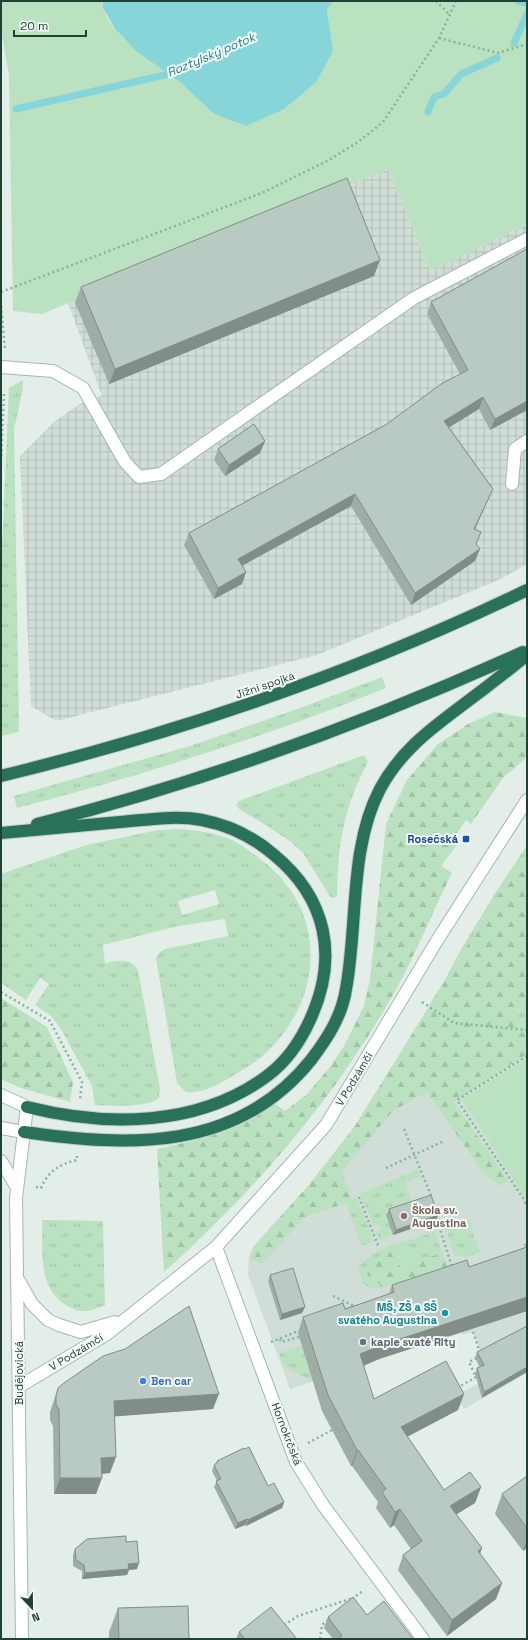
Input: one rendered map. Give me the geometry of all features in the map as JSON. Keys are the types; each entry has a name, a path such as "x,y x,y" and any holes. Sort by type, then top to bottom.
{"highway":[{"name":"Jižní spojka","path":"1,776 159,733 299,687 443,628 527,590"},
{"path":"1,833 140,796 294,746 420,697 527,650"},
{"path":"24,1132 78,1140 164,1140 194,1134 245,1114 284,1088 302,1071 331,1031 340,1012 346,991 365,828 372,807 381,788 392,771 419,739 527,655"},
{"path":"1,833 186,817 224,826 245,834 262,844 292,870 311,896 318,912 325,942 325,971 323,986 318,1003 305,1031 294,1049 281,1063 268,1075 242,1092 194,1110 172,1116 146,1119 79,1118 27,1107"}],"street":[{"path":"1,367 53,371 83,388 125,462 139,477 161,474 414,298 527,238"},
{"path":"512,484 514,449 527,441"},
{"name":"V Podzámčí","path":"20,1386 106,1334 216,1247 326,1125 438,939 527,800"},
{"path":"1,1095 27,1107"},
{"name":"Budějovická","path":"22,1639 20,1386 16,1186 27,1107"},
{"path":"1,1128 24,1132"},
{"path":"1,1161 16,1186"},
{"name":"Hornokrčská","path":"216,1247 296,1462 323,1505 423,1639"},
{"name":"V Podzámčí","path":"18,1279 32,1304 48,1320 81,1332 106,1326 131,1315"}],"path":[{"path":"436,1 450,15"},
{"path":"1,292 262,193 329,160 358,142 383,122 439,38 456,1"},
{"path":"439,38 498,53 527,44"},
{"path":"1,306 5,352"},
{"path":"1,461 4,393"},
{"path":"1,992 50,1021 82,1082 79,1104"},
{"path":"422,1002 454,1023 527,1030"},
{"path":"527,1056 493,1079 457,1100 524,1197 527,1207"},
{"path":"404,1129 416,1155 434,1204"},
{"path":"386,1168 444,1141"},
{"path":"40,1188 45,1178 55,1168 77,1160 77,1151"},
{"path":"360,1197 379,1248"},
{"path":"436,1211 455,1274"},
{"path":"519,1254 527,1242"},
{"path":"333,1296 356,1308 363,1305"},
{"path":"268,1343 303,1329"},
{"path":"473,1332 481,1355"},
{"path":"280,1339 281,1342 299,1337"},
{"path":"452,1390 476,1377 469,1362 481,1355 486,1356"},
{"path":"305,1445 339,1426"},
{"path":"343,1607 367,1587"},
{"path":"284,1625 298,1616 353,1598"},
{"path":"320,1639 322,1625 332,1616"}],"shaded area":[{"path":"388,169 430,271 527,224 527,564 503,578 317,655 56,721 31,706 20,456 55,421 89,398 102,396 68,303"},
{"name":"Škola sv. Augustina","path":"427,1009 527,1037 527,1373 464,1409 456,1395 483,1381 478,1364 484,1360 473,1332 462,1335 461,1332 290,1389 248,1275 249,1258 254,1246 308,1186 355,1126"}],"green space":[{"path":"1,1 103,1 105,13 111,25 121,36 132,47 179,81 213,113 326,5 323,1 527,1 527,224 430,271 388,169 42,314 13,311 9,75 1,30"},
{"path":"23,380 23,388 14,429 19,732 1,736 1,573 9,388"},
{"path":"382,677 386,688 295,723 203,754 111,782 17,808 14,796 190,746 303,707"},
{"path":"495,712 527,718 527,757 503,778 471,824 466,820 454,838 459,842 441,866 452,873 397,988 348,1067 292,1140 231,1208 164,1272 157,1149 193,1141 241,1125 274,1103 285,1111 307,1094 329,1068 344,1046 364,1006 370,979 386,824 407,780 437,745 468,724"},
{"path":"361,756 365,756 368,762 353,794 348,810 341,841 337,897 331,898 303,853 290,841 240,810 236,805 239,801"},
{"path":"183,829 201,831 230,839 260,859 281,879 297,901 307,925 311,950 309,975 302,1000 290,1025 268,1051 250,1065 218,1084 205,1090 186,1092 177,1083 156,958 160,952 165,949 228,936 225,919 178,926 103,945 105,963 123,961 131,963 138,970 160,1089 159,1098 137,1105 95,1105 92,1086 61,1029 51,1016 35,1005 49,984 40,978 26,1000 1,983 1,874 86,845 158,830","holes":["215,890 219,904 182,915 178,901"]},
{"path":"527,845 527,854 501,891 430,1006 429,1005 445,980 459,953 494,895"},
{"path":"527,854 527,996 513,1022 527,1037 527,1054 454,1102 509,1182 501,1185 484,1174 427,1092 393,1111 342,1171 351,1198 346,1203 305,1217 262,1264 249,1258 254,1246 308,1186 355,1126 501,891"},
{"path":"527,996 527,1037 513,1022"},
{"path":"1,998 47,1027 73,1082 70,1102 18,1087 1,1079"},
{"path":"527,1058 527,1200 462,1100"},
{"path":"419,1169 421,1176 405,1183 412,1202 385,1211 393,1235 380,1240 376,1232 382,1229 380,1224 374,1226 360,1194"},
{"path":"356,1196 374,1242 361,1246 346,1203"},
{"path":"471,1219 472,1232 481,1252 466,1257 455,1256 446,1228"},
{"path":"42,1220 103,1221 105,1305 89,1311 80,1311 64,1304 55,1296 45,1277 43,1266"},
{"path":"435,1232 442,1253 410,1263 402,1270 398,1262 403,1252 395,1247 368,1276 379,1283 381,1288 371,1288 362,1283 358,1269 363,1262 371,1256 381,1250"},
{"path":"395,1247 405,1255 398,1262 402,1270 410,1263 442,1253 449,1272 430,1272 381,1288 379,1283 368,1276 366,1267 371,1261"},
{"path":"302,1345 313,1382 284,1366 279,1353"}],"water":[{"path":"103,1 323,1 326,5 333,51 316,82 284,109 246,126 213,113 180,82 136,51 115,29 103,8"}],"building":[{"path":"347,178 380,260 115,369 81,287"},
{"path":"527,249 527,401 495,419 483,397 444,421 493,489 474,529 481,532 476,544 480,549 415,593 355,494 238,559 246,572 218,588 189,533 387,424 441,384 468,370 431,302"},
{"path":"254,424 265,441 229,465 218,449"},
{"path":"431,1195 438,1215 396,1230 389,1209"},
{"path":"527,1247 527,1297 385,1344 360,1354 374,1399 446,1361 464,1394 401,1427 444,1490 470,1472 481,1487 450,1506 482,1548 478,1551 502,1583 452,1620 403,1555 422,1541 400,1509 395,1512 382,1492 386,1489 357,1450 328,1395 303,1317 343,1303 345,1309 366,1302 394,1292 392,1285 467,1260 469,1267"},
{"path":"293,1268 305,1307 282,1314 270,1275"},
{"path":"189,1306 219,1394 114,1401 116,1457 101,1458 102,1478 60,1478 59,1410 56,1404 58,1388 103,1356 125,1349"},
{"path":"527,1326 527,1367 484,1392 477,1368 484,1365 477,1352"},
{"path":"249,1447 268,1486 274,1483 284,1502 248,1520 247,1519 238,1523 216,1481 221,1479 214,1465 218,1462 217,1461"},
{"path":"527,1476 527,1528 502,1494"},
{"path":"126,1536 126,1542 137,1541 139,1563 128,1564 129,1569 85,1573 84,1565 76,1560 75,1549 87,1539"},
{"path":"353,1597 367,1615 384,1601 413,1639 338,1639 342,1636 328,1617"},
{"path":"188,1606 189,1639 119,1639 118,1608"},
{"path":"271,1607 297,1639 245,1639 239,1632"}],"waterway":[{"name":"Roztylský potok","path":"318,9 326,5 329,1"},
{"path":"518,1 527,4"},
{"path":"514,43 527,14"},
{"path":"428,112 434,97 444,94 461,74 497,58"},
{"name":"Roztylský potok","path":"16,109 177,71"}],"place":[{"name":"Rosečská","path":"466,839"},
{"name":"Škola sv. Augustina","path":"404,1216"},
{"name":"MŠ, ZŠ a SŠ svatého Augustina","path":"445,1313"},
{"name":"kaple svaté Rity","path":"363,1342"},
{"name":"Ben car","path":"143,1381"}]}
